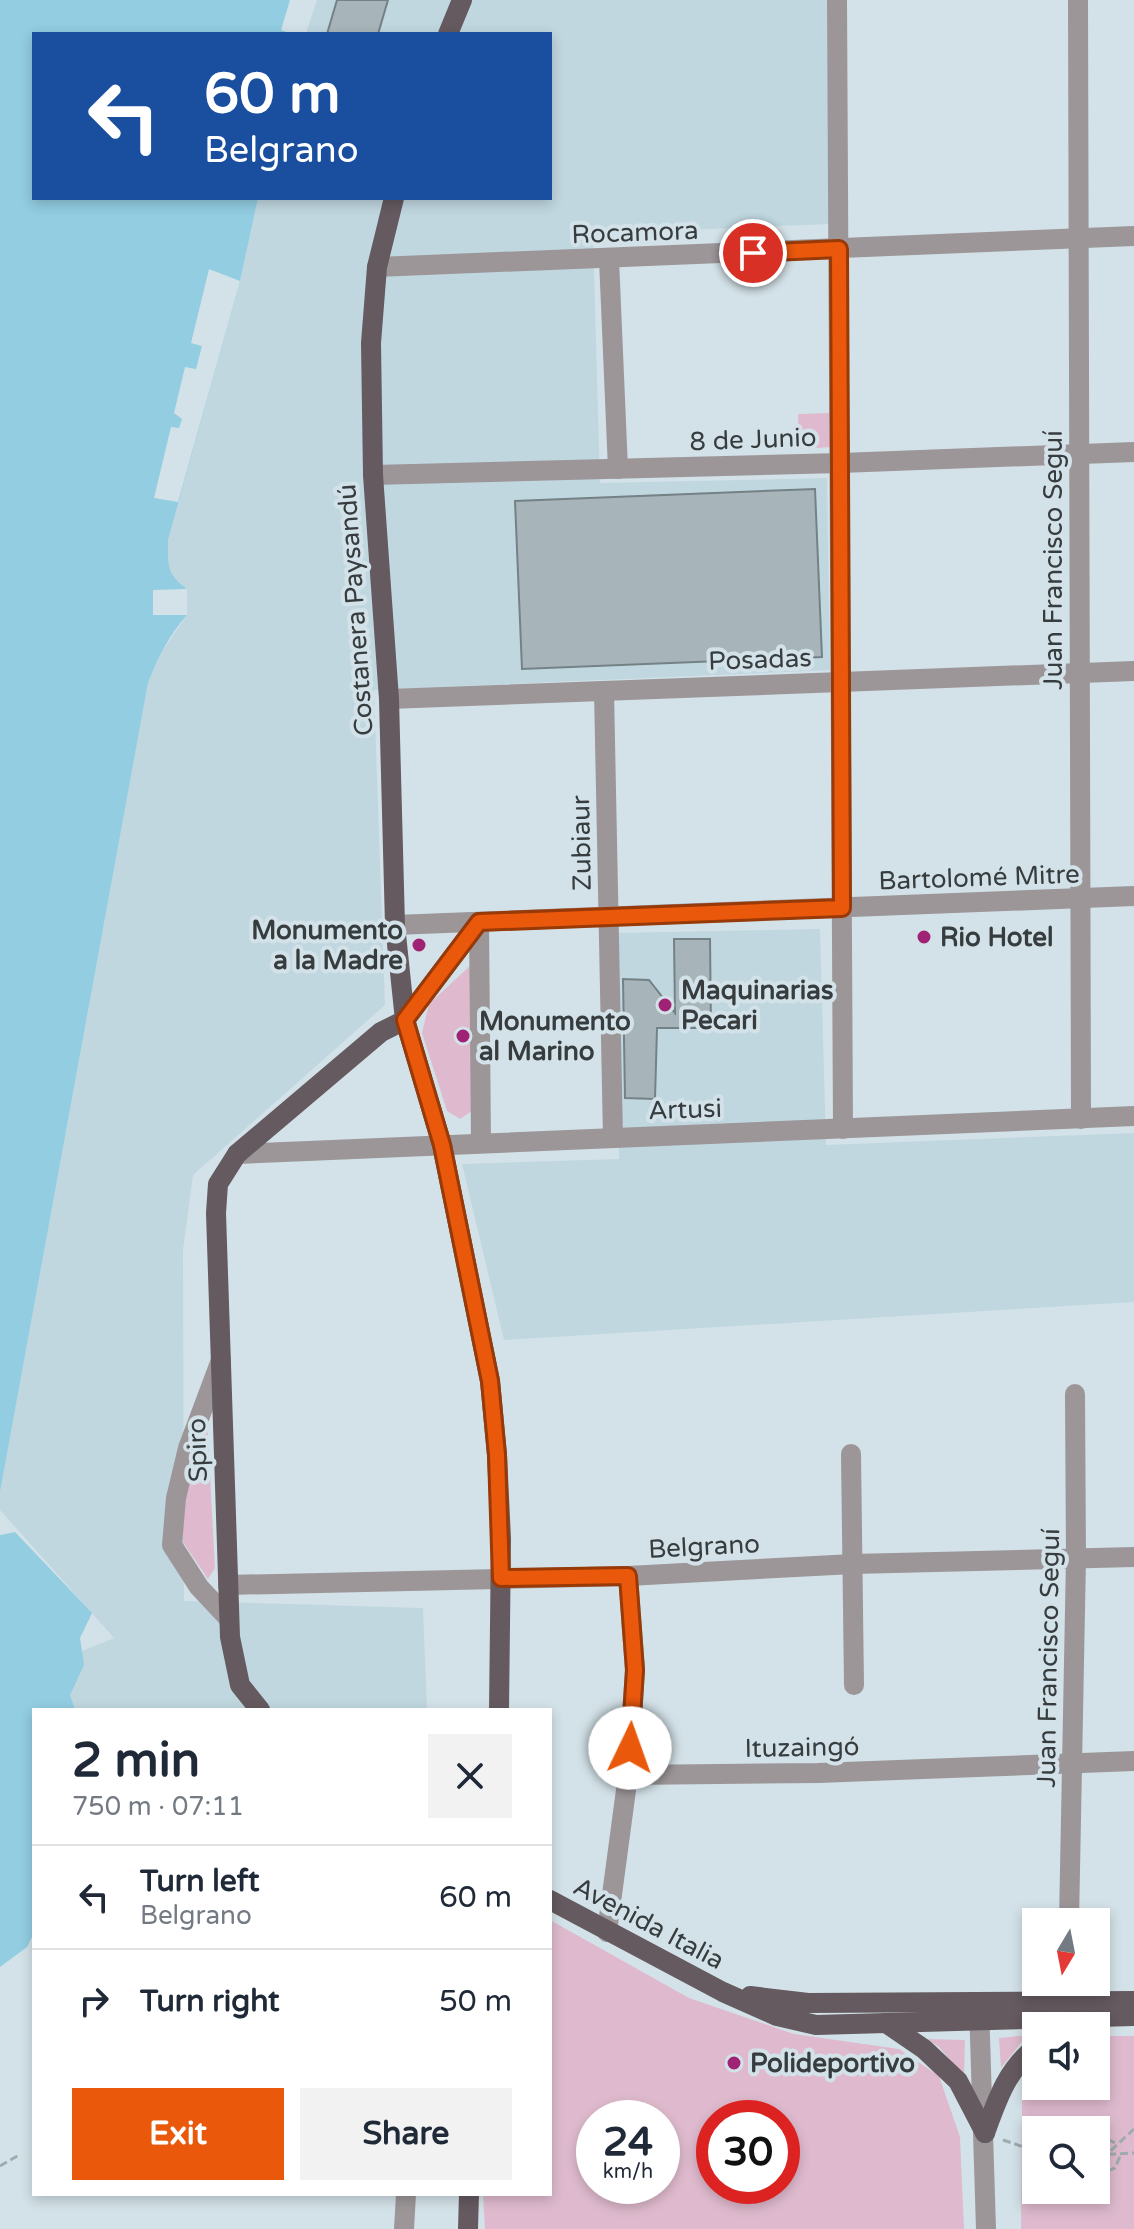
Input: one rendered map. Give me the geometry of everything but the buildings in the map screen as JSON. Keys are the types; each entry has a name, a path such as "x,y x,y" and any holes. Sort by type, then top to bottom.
{"main road":[{"path":"449,32 462,0"},
{"name":"Costanera Paysandú","path":"394,200 377,267 371,343 373,475 389,699 395,925 405,1020 442,1145 490,1381 498,1469 501,1578 499,1708"},
{"path":"237,1154 381,1032 405,1020 479,922"},
{"name":"Spiro","path":"237,1154 218,1184 216,1213 229,1619 240,1685 258,1708"},
{"name":"Avenida Italia","path":"552,1901 723,1992 777,2016 816,2025 886,2023 979,2010"},
{"path":"723,1992 808,2003 979,2010 1022,2015"},
{"path":"979,2010 1047,1996"},
{"path":"1097,1996 1134,2001"},
{"path":"1110,2019 1134,2016"},
{"path":"886,2023 924,2049 958,2081 985,2133"},
{"path":"985,2133 1002,2088 1022,2059"},
{"path":"468,2229 469,2196"}],"street":[{"path":"837,0 843,1129"},
{"name":"Juan Francisco Seguí","path":"1078,0 1081,1119"},
{"name":"Rocamora","path":"377,267 1134,236"},
{"path":"609,259 618,469"},
{"name":"8 de Junio","path":"373,475 1134,452"},
{"name":"Posadas","path":"389,699 1134,671"},
{"name":"Zubiaur","path":"604,691 613,1138"},
{"name":"Bartolomé Mitre","path":"395,925 1134,896"},
{"path":"479,922 481,1143"},
{"name":"Artusi","path":"237,1154 1134,1116"},
{"path":"221,1360 188,1448 176,1498 172,1545 199,1587 229,1619"},
{"name":"Juan Francisco Seguí","path":"1069,1908 1076,1558 1075,1394"},
{"path":"851,1454 854,1685"},
{"name":"Belgrano","path":"228,1585 628,1576 853,1564 1134,1557"},
{"path":"607,1932 628,1775 635,1670 628,1576"},
{"name":"Ituzaingó","path":"628,1775 818,1773 1134,1761"},
{"path":"979,2010 986,2229"},
{"path":"404,2229 406,2196"}],"path":[{"path":"1110,2151 1134,2129"},
{"path":"985,2133 1022,2146"},
{"path":"1110,2140 1117,2144"},
{"path":"1110,2155 1134,2153"},
{"path":"1110,2169 1119,2164 1121,2154"},
{"path":"0,2166 19,2155"}],"shaded area":[{"path":"317,0 827,0 829,224 593,234 600,483 827,478 830,670 374,690 385,1005 193,1175 183,1250 184,1601 423,1608 427,1708 33,1708 16,1678 114,1638 0,1510 0,1492 148,683 156,660 187,615 187,589 173,579 168,565 168,540 240,281 258,200 552,200 552,32 307,32"},
{"path":"832,413 833,447 799,449 798,414"},
{"path":"820,929 826,1145 1134,1133 1134,1302 504,1340 462,1164 619,1159 619,933"},
{"path":"471,965 473,1110 460,1119 447,1111 422,1033 429,1004"},
{"path":"207,1418 215,1568 208,1579 183,1542 183,1486"},
{"name":"Polideportivo","path":"552,1921 689,1998 794,2034 899,2049 939,2076 960,2137 964,2229 485,2229 483,2196 552,2196"},
{"path":"1022,2036 1022,2041 1001,2068 999,2038"},
{"path":"1110,2036 1134,2036 1134,2229 1021,2229 1022,2100 1110,2100"},
{"path":"927,2039 965,2040 964,2076 939,2047"}],"water":[{"path":"0,0 317,0 307,32 32,32 32,200 258,200 240,281 168,540 170,568 175,579 187,589 187,615 164,647 148,683 0,1492"},
{"path":"15,1532 92,1613 80,1638 84,1665 70,1695 74,1708 32,1708 32,1937 27,1947 0,1967 0,1535"}],"pier":[{"path":"290,0 317,0 307,32 281,30"},
{"path":"209,269 240,281 178,502 154,498 171,427 179,428 182,419 174,413 185,367 196,369 202,346 191,343"},
{"path":"187,589 187,615 153,615 153,590"}],"place":[{"name":"Rio Hotel","path":"924,937"},
{"name":"Monumento a la Madre","path":"419,945"},
{"name":"Maquinarias Pecari","path":"665,1005"},
{"name":"Monumento al Marino","path":"463,1036"},
{"name":"Polideportivo","path":"734,2063"}],"route":[{"path":"630,1748 635,1670 628,1576 501,1578 497,1455 490,1381 442,1145 405,1020 479,922 842,908 839,249 753,253"}]}
